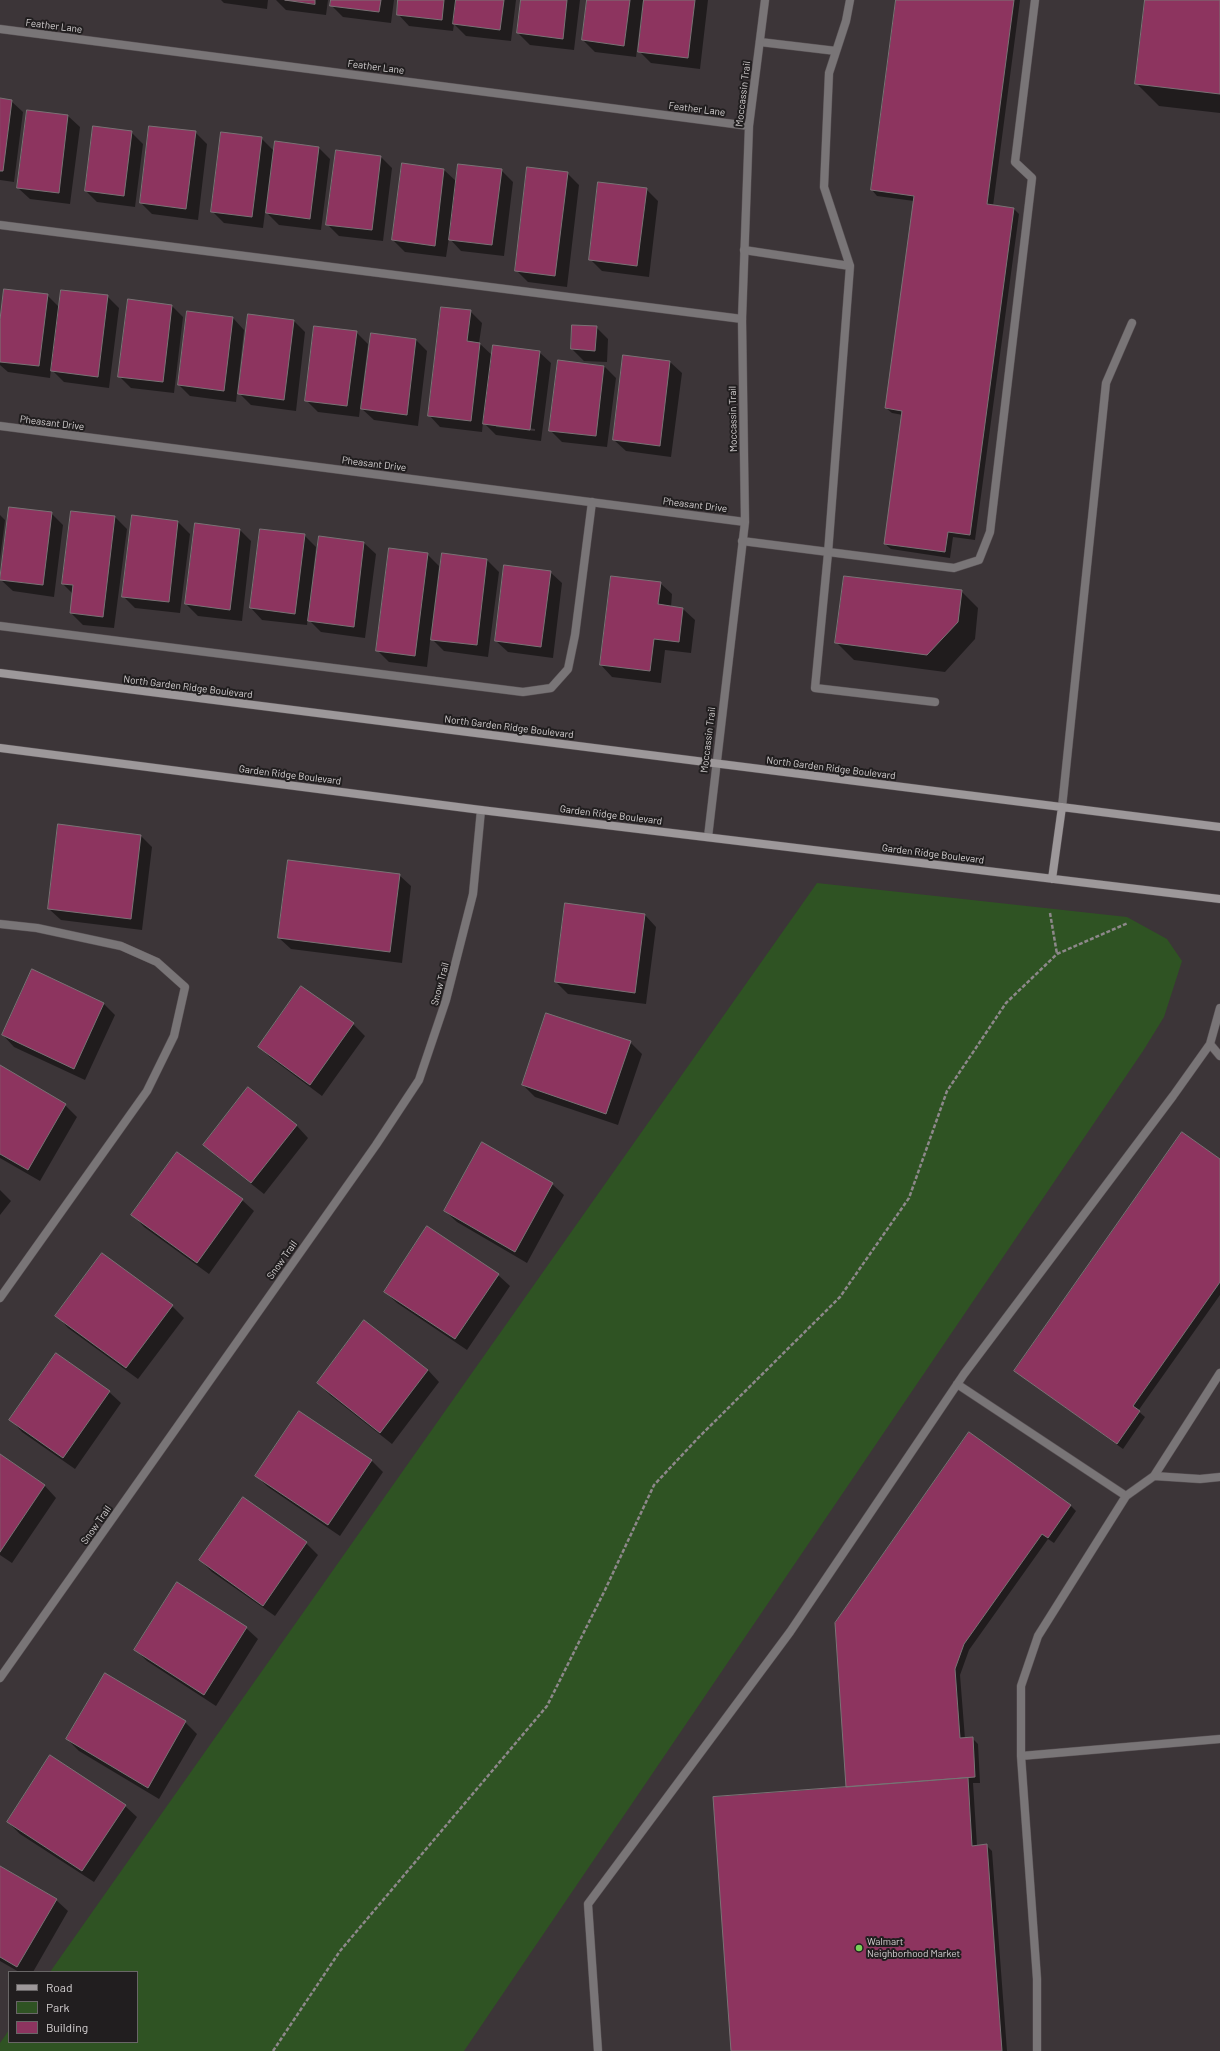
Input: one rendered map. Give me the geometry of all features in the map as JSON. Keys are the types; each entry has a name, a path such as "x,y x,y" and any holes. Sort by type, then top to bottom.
{"main road":[{"name":"North Garden Ridge Boulevard","path":"0,673 1062,807"},
{"name":"Garden Ridge Boulevard","path":"0,748 481,810 1220,899"},
{"path":"1052,878 1062,807 1220,827"}],"street":[{"name":"Moccassin Trail","path":"708,837 745,522 742,319 744,250 749,126 765,0"},
{"path":"850,0 846,22 829,73 824,187 850,266 828,552 815,688 935,702"},
{"path":"742,542 954,568 980,560 990,532 1032,178 1015,162 1036,0"},
{"name":"Feather Lane","path":"0,29 749,126"},
{"path":"760,42 836,51"},
{"path":"0,225 742,319"},
{"path":"744,250 850,266"},
{"path":"1062,807 1106,383 1132,322"},
{"name":"Pheasant Drive","path":"0,426 745,522"},
{"path":"0,626 523,692 551,688 568,669 575,635 592,502"},
{"name":"Snow Trail","path":"0,1678 376,1145 419,1080 446,1000 473,894 481,810"},
{"path":"0,924 37,928 121,946 157,962 184,987 174,1036 147,1091 0,1298"},
{"path":"598,2051 588,1904 790,1632 957,1384 1173,1096 1210,1044 1220,1008"},
{"path":"1210,1044 1220,1056"},
{"path":"1037,2051 1036,1972 1021,1756 1021,1686 1038,1636 1126,1496 1154,1476 1220,1373"},
{"path":"957,1384 1126,1496"},
{"path":"1154,1476 1200,1479 1220,1477"},
{"path":"1021,1756 1220,1739"}],"path":[{"path":"1050,913 1057,954"},
{"path":"273,2051 340,1951 547,1706 606,1590 654,1485 698,1438 840,1297 908,1198 947,1091 1006,1003 1057,954 1128,923"}],"green space":[{"path":"817,883 1127,917 1167,939 1182,961 1164,1017 1143,1051 464,2051 0,2051 0,2043 8,2031 8,2043 138,2043 138,1971 51,1971"}],"building":[{"path":"285,0 315,0 315,4"},
{"path":"331,0 381,0 379,12 330,6"},
{"path":"398,0 444,0 442,20 397,15"},
{"path":"456,0 504,0 500,30 453,24"},
{"path":"521,0 567,0 563,39 517,33"},
{"path":"587,0 630,0 624,46 582,40"},
{"path":"644,0 695,0 688,58 638,52"},
{"path":"896,0 1014,0 987,204 1014,208 970,535 948,532 945,552 884,544 902,411 885,408 914,196 871,190"},
{"path":"1145,0 1220,0 1220,94 1135,84"},
{"path":"0,98 12,100 3,171 0,171"},
{"path":"27,110 68,115 59,193 17,188"},
{"path":"93,126 132,131 124,196 85,191"},
{"path":"149,126 196,131 186,209 140,203"},
{"path":"221,132 262,137 252,217 211,212"},
{"path":"275,141 319,147 310,219 266,213"},
{"path":"336,150 381,156 372,230 326,225"},
{"path":"402,163 444,169 435,246 392,240"},
{"path":"458,164 502,169 492,245 449,240"},
{"path":"527,167 568,172 555,276 515,271"},
{"path":"598,182 647,188 637,266 589,260"},
{"path":"4,289 48,294 39,366 0,362 0,320"},
{"path":"61,290 108,295 98,377 51,371"},
{"path":"128,299 172,305 163,382 118,377"},
{"path":"441,307 471,310 467,341 480,343 471,421 428,416"},
{"path":"187,311 233,317 224,391 178,385"},
{"path":"248,314 294,320 284,400 238,394"},
{"path":"572,325 597,326 595,351 571,349"},
{"path":"314,326 357,331 347,406 305,401"},
{"path":"371,333 416,339 407,415 361,409"},
{"path":"493,345 540,351 530,430 483,424"},
{"path":"623,355 670,361 660,446 613,440"},
{"path":"558,360 604,366 596,436 549,431"},
{"path":"9,507 52,512 43,585 0,580"},
{"path":"71,511 115,516 103,617 70,613 73,585 62,584"},
{"path":"132,515 178,521 169,602 122,597"},
{"path":"195,523 240,529 230,610 185,604"},
{"path":"260,529 305,534 295,614 250,608"},
{"path":"319,536 364,542 354,627 308,621"},
{"path":"389,548 428,553 415,656 376,651"},
{"path":"442,553 487,559 477,645 431,640"},
{"path":"504,565 551,571 541,647 495,641"},
{"path":"611,576 661,582 658,604 683,608 679,642 654,639 650,671 600,665"},
{"path":"844,576 962,590 958,622 927,655 835,643"},
{"path":"58,824 141,835 131,919 48,909"},
{"path":"288,860 400,874 390,952 278,938"},
{"path":"565,903 645,914 635,993 555,982"},
{"path":"32,969 104,1003 74,1069 2,1035"},
{"path":"301,986 354,1023 310,1085 258,1047"},
{"path":"546,1013 631,1041 606,1114 522,1085"},
{"path":"0,1065 66,1104 28,1170 0,1154"},
{"path":"248,1087 297,1125 251,1183 203,1145"},
{"path":"1182,1132 1220,1159 1220,1282 1133,1406 1140,1411 1117,1444 1014,1371"},
{"path":"482,1142 553,1183 515,1252 444,1211"},
{"path":"177,1152 243,1199 197,1263 131,1215"},
{"path":"427,1226 499,1274 455,1339 384,1292"},
{"path":"102,1253 173,1305 126,1368 55,1316"},
{"path":"364,1320 428,1370 380,1433 317,1383"},
{"path":"56,1353 110,1391 63,1458 9,1420"},
{"path":"299,1411 372,1460 328,1525 255,1476"},
{"path":"969,1432 1071,1505 1048,1538 1042,1534 964,1644 955,1669 960,1738 973,1737 975,1777 846,1787 835,1623"},
{"path":"0,1454 45,1485 0,1552"},
{"path":"243,1497 307,1542 263,1606 199,1560"},
{"path":"177,1582 247,1627 204,1695 134,1650"},
{"path":"105,1673 186,1721 148,1788 66,1739"},
{"path":"50,1755 126,1805 82,1871 7,1822"},
{"name":"Walmart Neighborhood Market","path":"968,1778 972,1846 987,1844 1002,2051 731,2051 713,1797"},
{"path":"0,1866 57,1899 17,1967 0,1957"}],"place":[{"name":"Walmart Neighborhood Market","path":"859,1948"}]}
